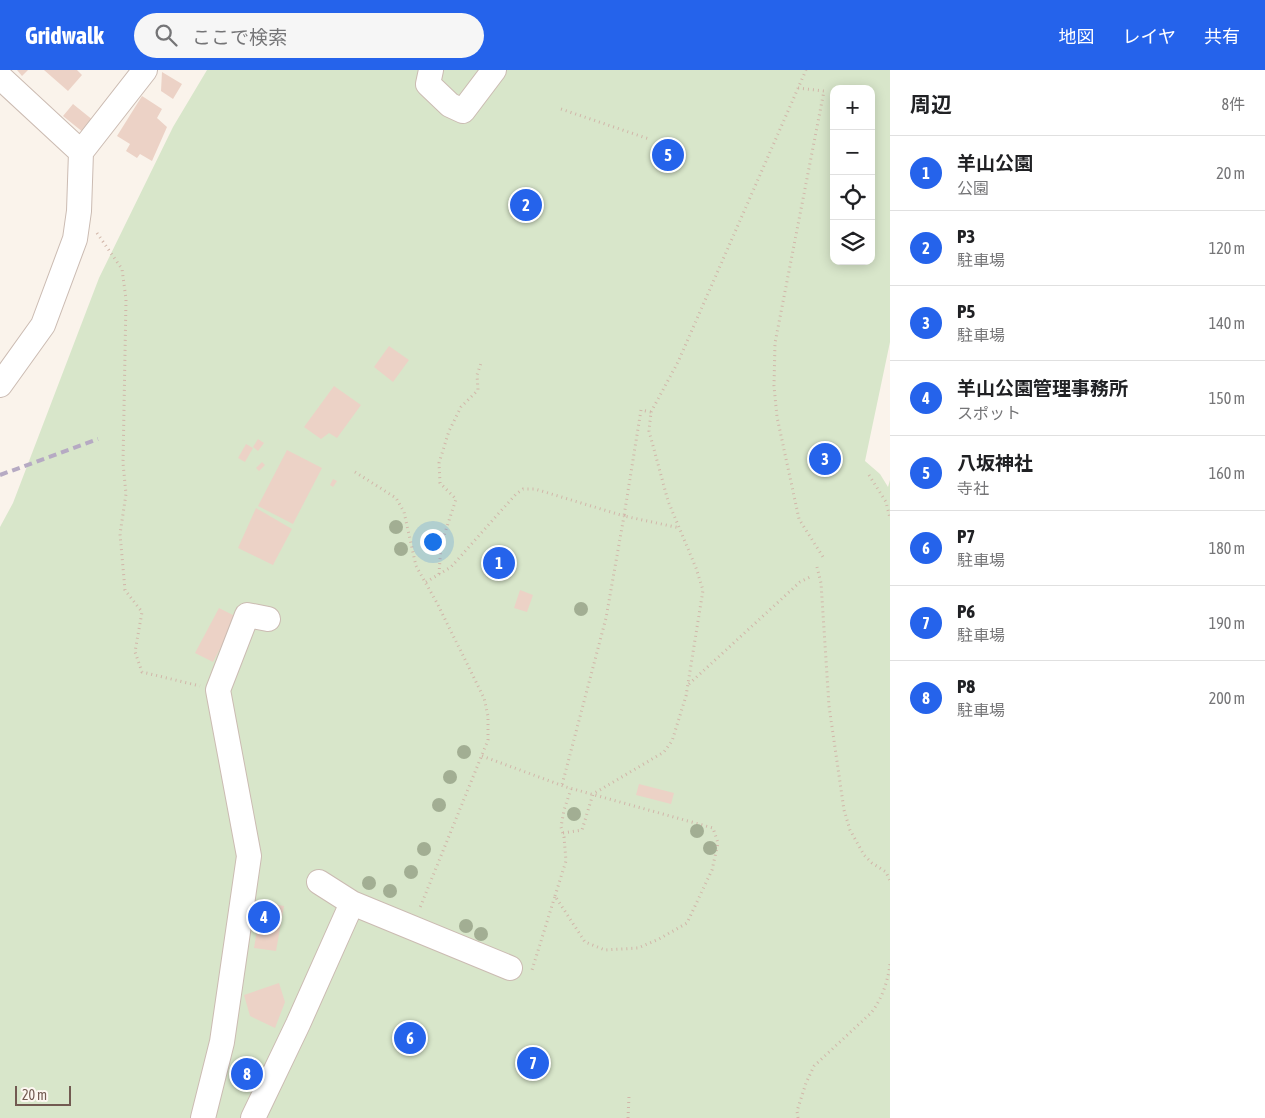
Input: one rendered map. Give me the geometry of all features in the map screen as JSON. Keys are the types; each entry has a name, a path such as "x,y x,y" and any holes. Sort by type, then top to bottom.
{"street":[{"path":"0,385 43,325 75,239 79,211 81,152 145,70"},
{"path":"431,70 428,84 450,104 463,111 494,70"},
{"path":"0,77 81,152"},
{"path":"203,1118 222,1042 249,856 218,690 247,614 268,619"},
{"path":"319,882 352,903 520,972"},
{"path":"253,1118 352,903"}],"path":[{"path":"563,833 582,830 592,794 664,752 672,741 686,696 703,590 668,501 649,431 651,412 678,362 806,70"},
{"path":"798,88 824,92 775,343 774,386 777,417 799,519 822,557"},
{"path":"561,109 649,139"},
{"path":"79,211 112,252 122,269 126,299 123,463 126,494 120,534 125,590 142,612 135,652 142,672 218,690"},
{"path":"439,574 441,545 456,499 440,483 439,463 449,431 461,407 478,390 477,375 481,363"},
{"path":"562,786 606,618 641,410 651,412"},
{"path":"355,472 396,498 404,512 416,566 426,582 484,698 488,716 488,740 412,927"},
{"path":"869,475 886,502 890,518"},
{"path":"426,582 450,567 516,494 523,489 535,489 624,516 680,528"},
{"path":"817,567 821,583 829,706 844,810 850,830 864,855 872,863 888,871 890,881"},
{"path":"688,684 800,582 810,577"},
{"path":"482,756 562,786 714,828 718,843 712,870 687,923 659,939 638,948 605,950 585,942 555,896"},
{"path":"520,972 555,896 566,861 561,827 571,788"},
{"path":"798,1118 797,1111 814,1066 877,1006 889,978 890,964"},
{"path":"628,1118 629,1096"}],"green space":[{"path":"207,70 890,70 890,342 865,461 880,474 888,487 890,480 890,1118 0,1118 0,527 13,503 99,278 173,127"}],"building":[{"path":"17,70 28,70 22,76"},
{"path":"44,70 77,70 82,75 68,91"},
{"path":"162,72 182,84 173,99 161,91"},
{"path":"142,96 162,109 157,118 167,127 152,161 140,154 137,158 126,151 130,144 117,136"},
{"path":"73,104 99,125 89,137 63,116"},
{"path":"389,346 409,360 393,382 374,367"},
{"path":"334,386 361,405 337,438 329,433 321,439 304,427"},
{"path":"258,439 264,443 258,451 253,447"},
{"path":"246,444 253,448 245,462 238,458"},
{"path":"287,450 322,468 293,524 258,506"},
{"path":"262,462 265,465 259,471 256,468"},
{"path":"333,479 337,481 333,487 330,485"},
{"path":"256,508 292,529 273,565 238,548"},
{"path":"520,590 533,595 527,612 514,608"},
{"path":"219,608 237,617 213,662 195,653"},
{"path":"639,784 674,793 671,804 636,795"},
{"path":"249,900 284,906 276,951 254,948 257,930 244,928"},
{"path":"279,983 285,1002 275,1028 250,1016 244,995"}],"railway":[{"path":"0,475 98,439"}],"place":[{"name":"八坂神社","path":"668,155"},
{"name":"P3","path":"526,205"},
{"name":"P5","path":"825,459"},
{"name":"羊山公園","path":"499,563"},
{"name":"羊山公園管理事務所","path":"264,917"},
{"name":"P7","path":"410,1038"},
{"name":"P6","path":"533,1063"},
{"name":"P8","path":"247,1074"}]}
